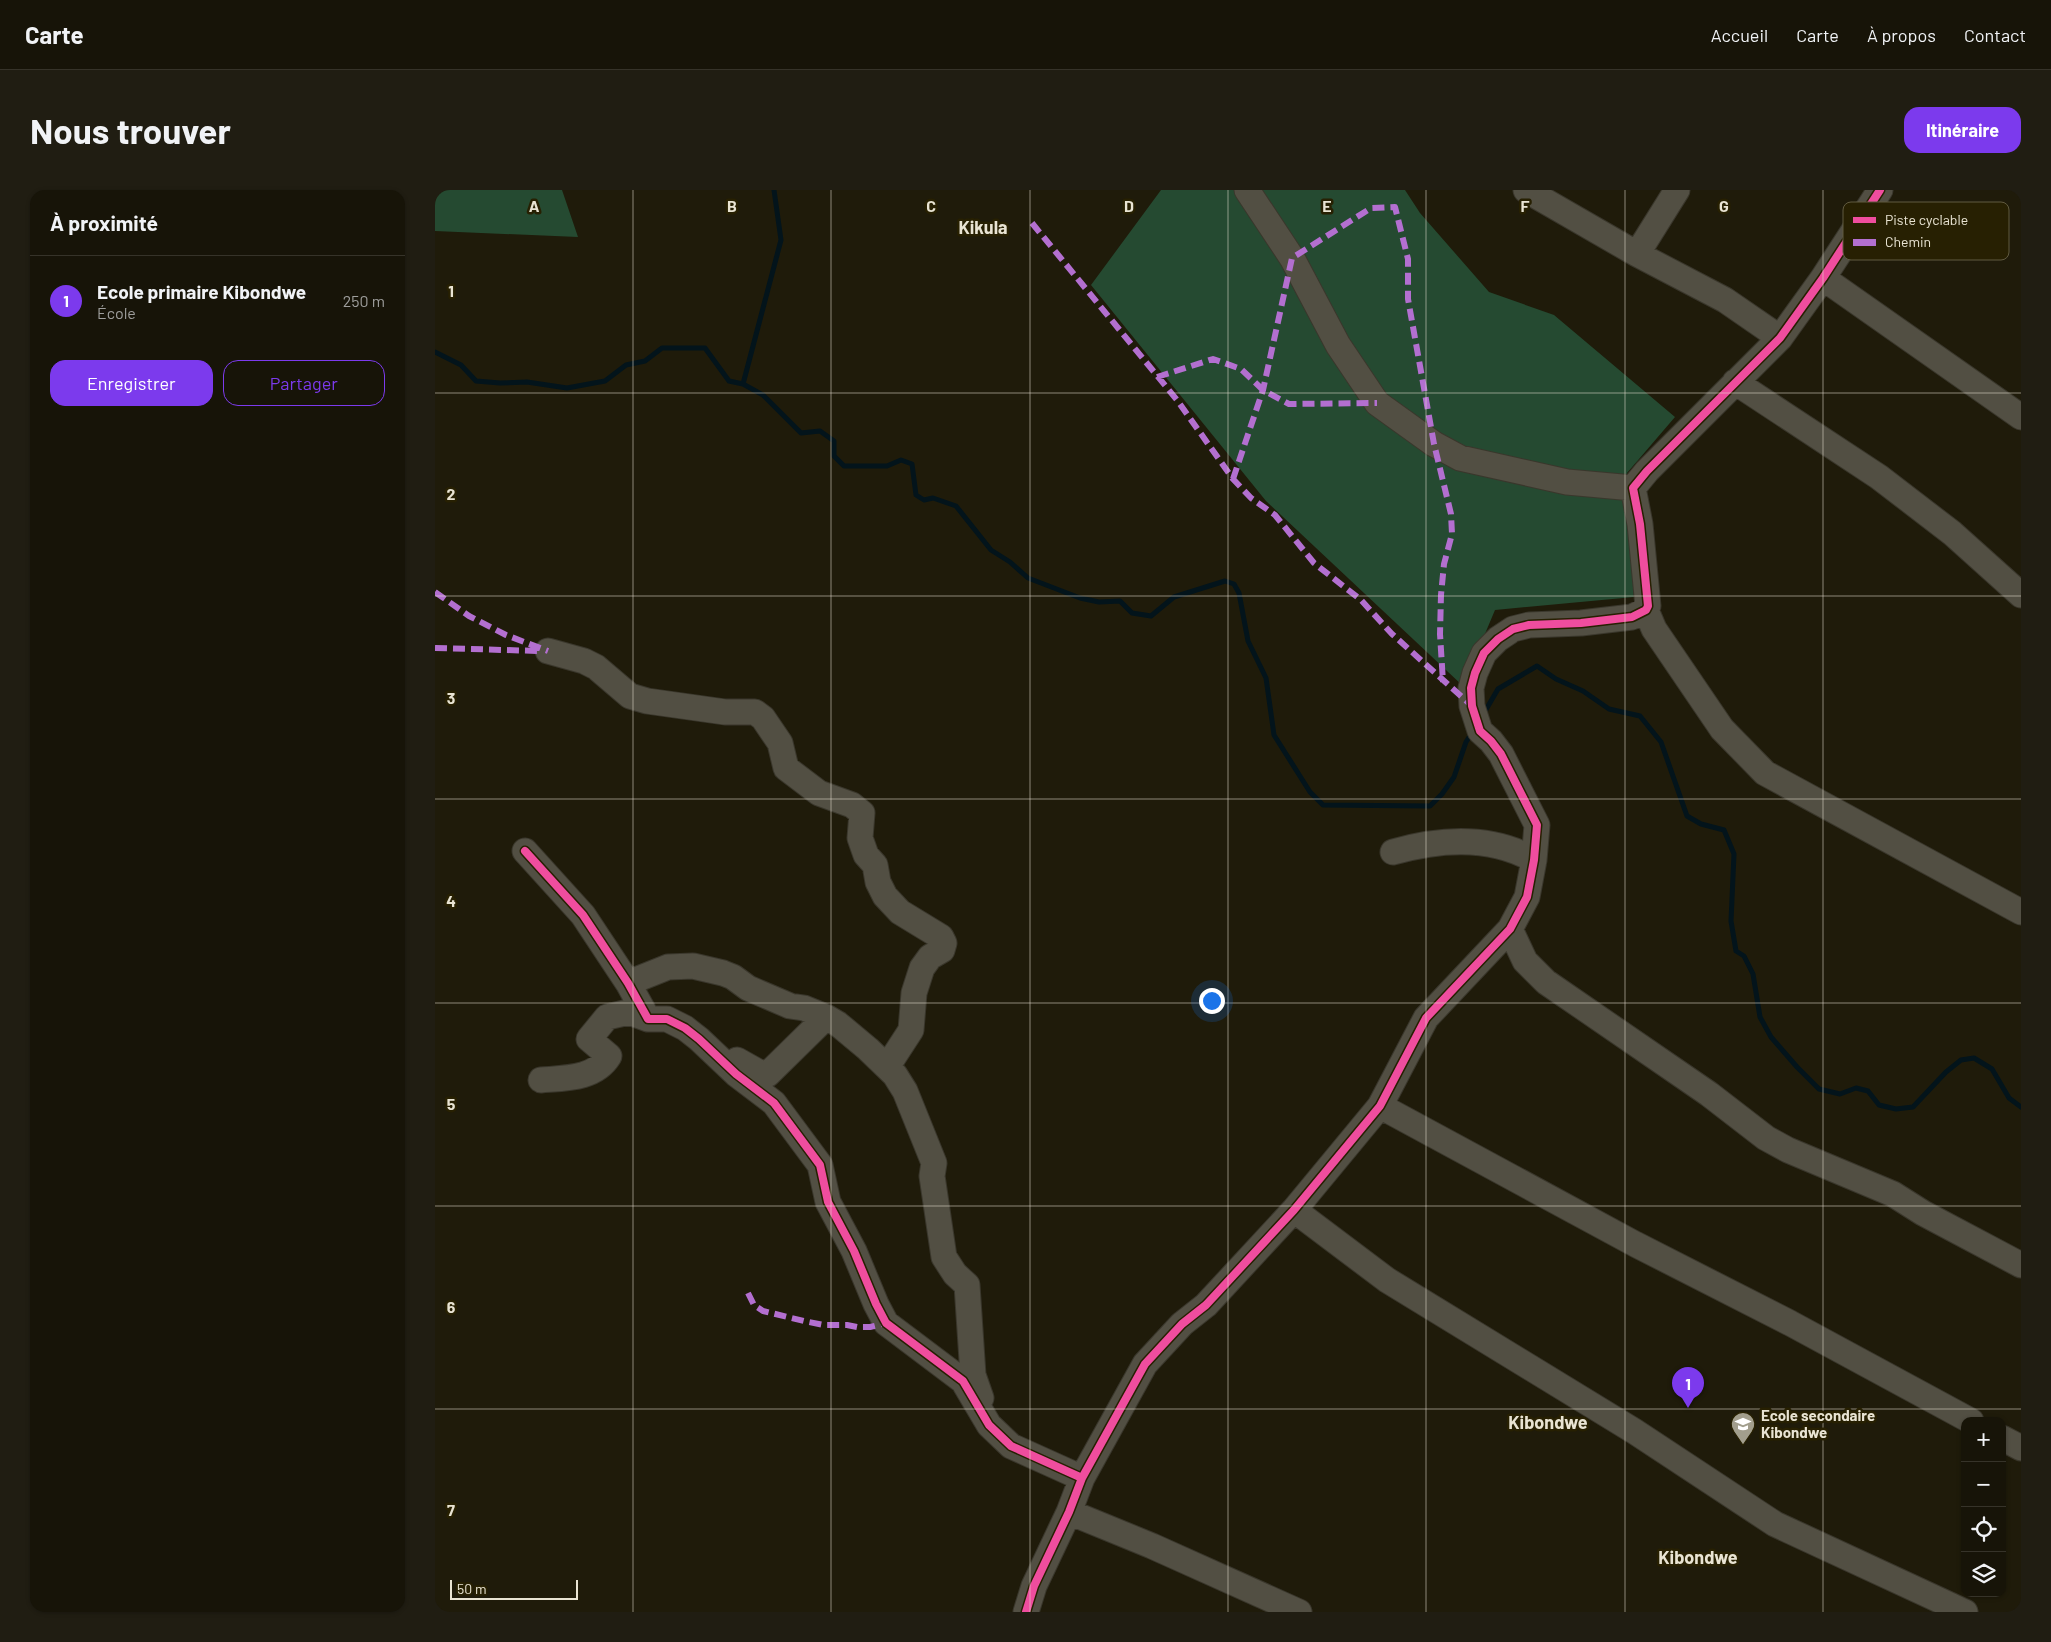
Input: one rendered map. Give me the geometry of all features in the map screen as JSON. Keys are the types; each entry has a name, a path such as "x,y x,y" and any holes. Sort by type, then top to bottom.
{"street":[{"path":"1247,190 1292,258 1338,345 1377,403 1434,444 1460,458 1567,482 1633,488"},
{"path":"1526,190 1637,254 1725,300 1780,338"},
{"path":"1637,254 1677,190"},
{"path":"1872,202 1880,190"},
{"path":"1633,488 1647,471 1780,338 1843,247"},
{"path":"1823,278 2021,418"},
{"path":"1735,382 1879,477 1952,533 2021,594"},
{"path":"1633,488 1641,524 1648,606 1646,610 1654,629 1722,728 1765,773 2021,912"},
{"path":"1025,1612 1034,1586 1069,1512 1082,1478 1145,1364 1182,1324 1206,1305 1294,1210 1380,1106 1426,1018 1510,929 1527,897 1534,860 1537,825 1501,754 1480,731 1472,706 1471,688 1475,672 1485,653 1498,639 1513,629 1529,625 1581,623 1632,617 1646,610"},
{"path":"548,651 584,661 596,667 630,696 647,701 725,712 755,712 763,718 780,743 787,768 819,793 852,805 862,814 860,838 866,855 875,865 878,882 885,896 900,912 941,937 945,943 942,950 930,957 922,968 914,993 911,1030 887,1067"},
{"path":"1393,852 1435,843 1473,842 1508,847 1534,860"},
{"path":"525,851 583,915 628,982 648,1018"},
{"path":"1510,929 1525,961 1546,982 1709,1094 1766,1138 1788,1150 1893,1194 1923,1213 2021,1265"},
{"path":"628,982 668,967 693,966 723,973 748,988 790,1006 804,1008 826,1017 854,1037 895,1075 905,1091 934,1163 932,1176 945,1257 955,1274 967,1285 973,1376 989,1425"},
{"path":"541,1080 581,1077 604,1064 609,1056 589,1039 607,1016 629,1012 648,1018 667,1019 685,1028 736,1074 774,1104 820,1165 828,1202 854,1251 875,1304 886,1323 963,1381 989,1425 1011,1446 1082,1478"},
{"path":"715,1055 734,1059 762,1074 768,1074 826,1017"},
{"path":"1380,1106 1635,1244 1799,1327 1964,1417"},
{"path":"1294,1210 1387,1280 1634,1431 1775,1524 1965,1612"},
{"path":"2006,1440 2021,1448"},
{"path":"1069,1512 1152,1546 1299,1612"}],"green space":[{"path":"435,190 562,190 578,237 435,231"},
{"path":"1161,190 1405,190 1420,213 1489,292 1554,315 1675,417 1627,473 1634,597 1495,610 1463,686 1266,501 1091,285"}],"waterway":[{"path":"743,384 781,240 774,190"},
{"path":"435,352 461,365 476,381 500,383 527,382 567,388 605,381 626,365 645,361 662,348 705,348 729,381 743,384 763,395 801,433 820,431 834,441 834,456 844,466 887,466 901,460 912,464 916,495 924,500 933,498 956,506 991,550 1010,562 1028,578 1080,598 1099,602 1120,601 1132,613 1151,616 1174,597 1225,581 1234,584 1239,593 1248,641 1266,678 1274,735 1310,792 1323,805 1430,806 1442,794 1454,777 1466,742 1473,731"},
{"path":"1484,713 1498,689 1537,666 1556,679 1583,691 1609,709 1640,716 1661,742 1687,816 1701,824 1724,830 1734,854 1731,921 1736,951 1744,956 1753,974 1760,1017 1771,1037 1819,1089 1840,1094 1856,1088 1868,1091 1879,1105 1896,1109 1913,1107 1946,1072 1961,1060 1974,1058 1992,1069 2009,1098 2021,1107"}],"marked path":[{"path":"1233,479 1263,390 1292,258 1371,208 1395,207 1408,259 1408,299 1434,444 1451,514 1452,534 1444,564 1441,595 1440,634 1443,682"},
{"path":"1032,223 1177,400 1233,479 1251,498 1275,515 1314,563 1361,600 1392,634 1472,706"},
{"path":"1157,377 1213,359 1241,369 1263,390 1289,404 1377,403"},
{"path":"435,592 469,616 506,635 548,651"},
{"path":"435,648 540,651"},
{"path":"748,1293 754,1305 763,1311 804,1321 824,1325 857,1327 870,1327 886,1323"}],"cycle path":[{"path":"1872,202 1880,190"},
{"path":"1026,1612 1034,1586 1069,1512 1082,1478 1145,1364 1182,1324 1206,1305 1294,1210 1380,1106 1426,1018 1510,929 1527,897 1534,860 1537,825 1501,754 1480,731 1472,706 1471,688 1484,653 1498,639 1513,629 1529,625 1581,623 1632,617 1646,610 1648,606 1640,524 1633,488 1647,471 1780,338 1843,247"},
{"path":"525,851 583,915 628,983 648,1019 667,1019 685,1028 736,1074 774,1103 820,1165 828,1202 854,1251 886,1323 963,1381 989,1425 1011,1446 1082,1478"}],"place":[{"name":"Ecole primaire Kibondwe","path":"1688,1408"},
{"name":"Ecole secondaire Kibondwe","path":"1743,1445"}],"district":[{"name":"Kikula","path":"983,227"},
{"name":"Kibondwe","path":"1548,1422"},
{"name":"Kibondwe","path":"1698,1557"}]}
